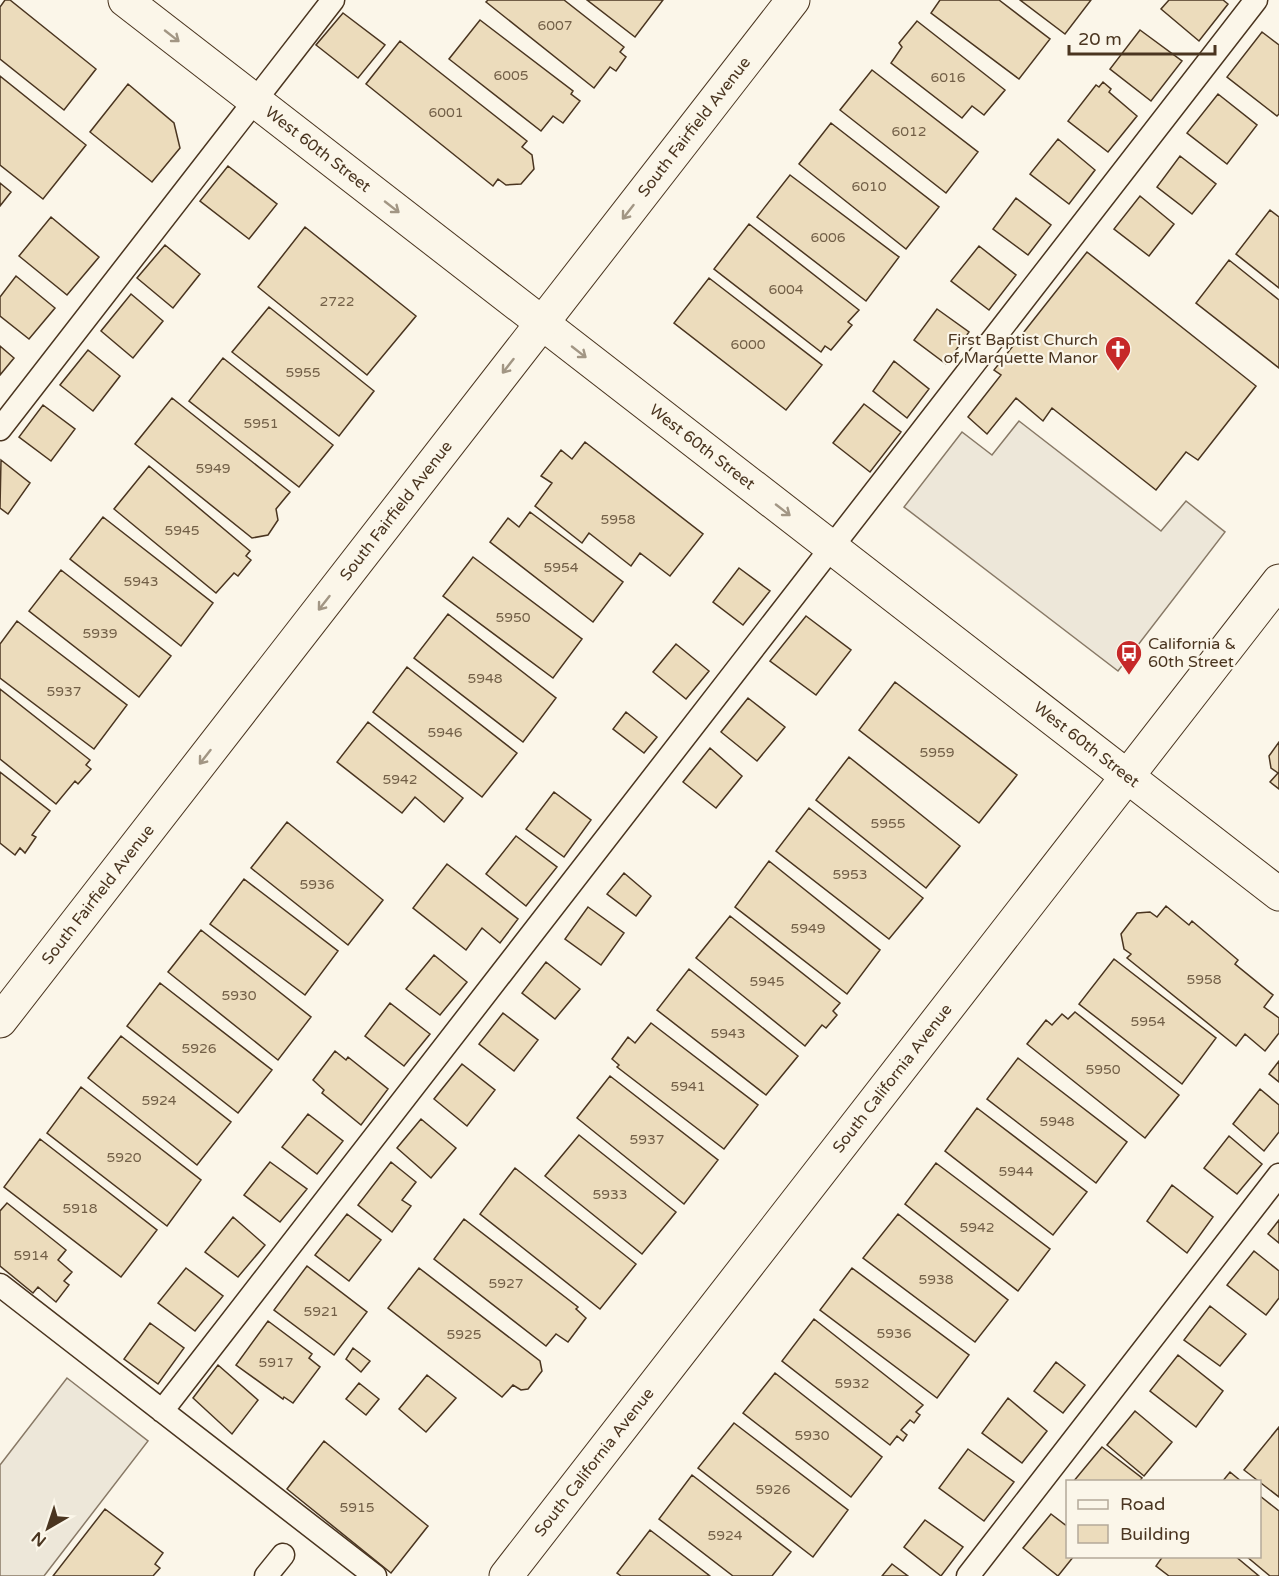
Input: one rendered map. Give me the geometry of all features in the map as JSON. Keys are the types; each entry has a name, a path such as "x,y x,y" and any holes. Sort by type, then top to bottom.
{"street":[{"name":"West 60th Street","path":"125,0 1279,894"},
{"name":"South Fairfield Avenue","path":"0,1021 793,0"},
{"name":"South California Avenue","path":"506,1576 1279,581"}],"lane":[{"path":"0,429 333,0"},
{"path":"162,1411 1256,0"},
{"path":"968,1576 1279,1175"},
{"path":"0,1285 375,1576"},
{"path":"266,1576 283,1555"}],"shaded area":[{"path":"1019,421 1161,531 1186,501 1225,532 1118,671 904,507 962,432 992,455"},
{"path":"67,1378 148,1441 44,1576 0,1576 0,1465"}],"building":[{"path":"5,0 10,0 96,69 64,110 0,59 0,7"},
{"path":"488,0 564,0 624,47 620,52 626,57 616,71 610,67 594,88 486,2"},
{"path":"587,0 663,0 635,37"},
{"path":"940,0 999,0 1050,39 1019,79 931,13"},
{"path":"1020,0 1091,0 1065,34"},
{"path":"1169,0 1223,0 1228,4 1199,41 1161,9"},
{"path":"343,13 385,45 358,78 316,45"},
{"path":"480,20 573,91 571,94 580,101 563,123 553,116 541,131 449,59"},
{"path":"917,21 1005,90 984,115 972,106 962,118 891,63 902,47 899,43"},
{"path":"1140,30 1182,61 1151,101 1110,69"},
{"path":"1262,32 1279,45 1279,114 1277,116 1227,77"},
{"path":"400,41 527,141 522,147 532,155 534,169 521,184 506,185 498,179 493,186 366,84"},
{"path":"872,70 978,152 946,193 840,110"},
{"path":"0,76 86,145 43,199 0,165"},
{"path":"1103,82 1111,89 1109,92 1137,116 1108,152 1068,121 1096,85 1099,87"},
{"path":"128,84 174,123 180,148 152,182 90,132"},
{"path":"1218,94 1257,125 1227,164 1187,133"},
{"path":"831,123 939,207 906,249 799,164"},
{"path":"1058,139 1095,170 1069,204 1030,174"},
{"path":"1180,156 1216,184 1192,214 1157,187"},
{"path":"228,166 277,204 249,239 200,201"},
{"path":"790,175 899,257 866,301 757,217"},
{"path":"0,183 11,192 0,206"},
{"path":"1140,196 1174,224 1149,256 1114,229"},
{"path":"1016,198 1051,225 1028,255 993,229"},
{"path":"1270,210 1279,217 1279,288 1236,254"},
{"path":"51,217 99,257 67,295 19,256"},
{"path":"749,224 859,310 848,322 852,325 831,350 825,346 821,352 714,269"},
{"path":"305,227 416,316 367,375 258,287"},
{"path":"165,245 200,274 173,308 137,278"},
{"path":"979,246 1016,275 989,310 951,281"},
{"name":"First Baptist Church of Marquette Manor","path":"1087,252 1256,386 1198,460 1186,452 1156,490 1052,408 1043,421 1016,398 987,434 968,417 1001,375 994,370"},
{"path":"1229,260 1279,300 1279,368 1196,303"},
{"path":"16,276 55,308 29,339 0,316 0,297"},
{"path":"709,278 822,365 786,410 674,323"},
{"path":"131,294 163,321 133,358 101,331"},
{"path":"269,307 374,391 339,436 232,352"},
{"path":"937,309 969,332 946,364 914,340"},
{"path":"0,346 14,358 0,375"},
{"path":"88,350 120,376 93,411 60,385"},
{"path":"223,358 333,445 299,487 189,401"},
{"path":"894,361 929,389 907,418 873,391"},
{"path":"172,398 290,492 276,509 278,520 268,535 252,538 135,444"},
{"path":"864,404 901,432 870,472 833,443"},
{"path":"43,405 75,429 51,461 19,437"},
{"path":"585,442 703,534 670,576 640,553 631,566 589,533 582,543 535,506 552,483 541,476 561,450 572,459"},
{"path":"1,460 30,483 8,514 0,508"},
{"path":"149,466 250,551 246,556 251,560 238,576 234,573 216,593 114,509"},
{"path":"530,512 623,582 593,622 490,542 508,518 519,527"},
{"path":"103,517 213,603 181,646 70,559"},
{"path":"473,557 582,639 553,678 443,596"},
{"path":"739,568 770,591 743,625 713,602"},
{"path":"61,570 171,656 139,697 29,611"},
{"path":"448,614 556,698 523,742 414,658"},
{"path":"806,616 851,650 816,695 770,661"},
{"path":"17,621 127,705 94,749 0,678 0,644"},
{"path":"676,644 709,671 686,699 653,672"},
{"path":"407,667 517,753 482,797 373,712"},
{"path":"895,682 1017,775 979,823 859,730"},
{"path":"0,689 90,760 86,765 91,769 78,784 75,781 56,804 0,759"},
{"path":"748,698 785,727 757,761 721,732"},
{"path":"626,712 657,737 644,753 613,729"},
{"path":"368,722 463,798 444,822 415,797 402,813 337,762"},
{"path":"1279,742 1279,789 1270,782 1278,773 1271,768 1269,756"},
{"path":"710,748 742,776 716,808 683,782"},
{"path":"849,757 960,846 926,888 816,800"},
{"path":"0,772 50,811 32,835 36,837 25,853 20,848 15,855 0,843"},
{"path":"554,792 591,820 564,857 526,829"},
{"path":"809,808 923,898 889,939 776,851"},
{"path":"287,822 383,900 348,945 251,868"},
{"path":"516,836 557,867 526,906 486,874"},
{"path":"769,861 880,950 847,994 735,907"},
{"path":"447,864 518,919 500,943 482,928 466,950 413,908"},
{"path":"624,873 651,896 636,916 607,894"},
{"path":"244,879 338,951 305,995 210,924"},
{"path":"1166,906 1189,925 1192,921 1238,960 1235,964 1273,995 1264,1007 1279,1018 1279,1033 1265,1051 1245,1034 1236,1046 1127,958 1131,954 1124,949 1121,934 1137,913 1150,912 1157,917"},
{"path":"588,907 624,933 601,965 565,939"},
{"path":"730,916 840,1003 833,1011 837,1015 826,1028 822,1025 805,1046 696,958"},
{"path":"201,930 311,1017 278,1060 168,972"},
{"path":"434,955 467,982 440,1015 406,989"},
{"path":"1114,959 1216,1038 1182,1084 1079,1004"},
{"path":"546,962 580,989 555,1019 522,993"},
{"path":"689,969 798,1056 766,1095 657,1010"},
{"path":"160,983 272,1070 238,1113 127,1026"},
{"path":"390,1003 430,1034 404,1066 365,1036"},
{"path":"1075,1012 1179,1095 1145,1138 1027,1044 1046,1020 1052,1025 1062,1014 1068,1019"},
{"path":"503,1013 538,1040 514,1071 479,1044"},
{"path":"651,1023 758,1105 724,1149 617,1067 619,1065 612,1059 628,1037 635,1043"},
{"path":"121,1036 231,1122 197,1165 88,1078"},
{"path":"335,1051 346,1060 348,1057 388,1089 361,1125 322,1093 324,1090 313,1080"},
{"path":"1018,1058 1127,1142 1096,1183 987,1099"},
{"path":"1279,1061 1279,1082 1269,1074"},
{"path":"462,1064 495,1090 467,1126 434,1099"},
{"path":"610,1076 718,1160 684,1204 577,1118"},
{"path":"81,1087 201,1180 167,1226 47,1133"},
{"path":"1260,1089 1279,1105 1279,1132 1264,1151 1233,1124"},
{"path":"977,1108 1087,1192 1053,1235 945,1151"},
{"path":"308,1114 343,1141 317,1174 282,1147"},
{"path":"421,1119 456,1148 431,1178 397,1148"},
{"path":"579,1135 676,1212 642,1254 545,1176"},
{"path":"1229,1136 1262,1164 1237,1194 1204,1168"},
{"path":"40,1139 157,1230 121,1277 4,1187"},
{"path":"270,1162 307,1189 280,1222 244,1195"},
{"path":"391,1162 416,1182 402,1200 411,1206 392,1232 358,1205"},
{"path":"936,1163 1050,1249 1018,1291 905,1204"},
{"path":"515,1168 636,1264 600,1309 480,1214"},
{"path":"1172,1185 1213,1217 1187,1253 1147,1221"},
{"path":"7,1203 66,1250 58,1260 72,1272 64,1281 69,1285 56,1302 38,1287 33,1293 0,1266 0,1211"},
{"path":"347,1214 381,1240 349,1281 315,1255"},
{"path":"898,1214 1008,1300 975,1342 863,1258"},
{"path":"233,1217 265,1245 238,1277 205,1252"},
{"path":"464,1219 578,1307 576,1309 586,1318 568,1342 556,1334 546,1346 434,1259"},
{"path":"1279,1220 1279,1243 1268,1234"},
{"path":"1254,1251 1279,1271 1279,1298 1266,1315 1227,1285"},
{"path":"307,1266 367,1312 334,1355 274,1310"},
{"path":"186,1268 223,1296 195,1331 158,1303"},
{"path":"419,1268 540,1361 542,1371 528,1389 521,1390 513,1385 502,1397 388,1308"},
{"path":"852,1268 969,1355 937,1398 820,1310"},
{"path":"1210,1306 1246,1334 1220,1366 1184,1340"},
{"path":"814,1319 923,1405 916,1412 920,1415 914,1423 910,1420 901,1430 907,1435 903,1441 897,1436 890,1445 782,1361"},
{"path":"268,1321 312,1354 309,1358 320,1367 293,1403 284,1397 283,1399 236,1365"},
{"path":"150,1323 184,1348 158,1384 124,1359"},
{"path":"353,1348 370,1361 361,1372 346,1359"},
{"path":"1178,1355 1223,1391 1196,1427 1150,1391"},
{"path":"1056,1362 1085,1385 1063,1413 1034,1391"},
{"path":"218,1365 258,1400 232,1434 193,1398"},
{"path":"775,1373 882,1457 851,1497 743,1413"},
{"path":"427,1375 456,1398 426,1432 399,1409"},
{"path":"359,1383 379,1399 366,1415 346,1399"},
{"path":"1008,1398 1047,1431 1022,1463 982,1433"},
{"path":"1135,1411 1172,1442 1144,1476 1107,1445"},
{"path":"734,1423 848,1510 813,1557 698,1468"},
{"path":"1279,1427 1279,1497 1261,1483 1261,1480 1257,1480 1244,1470"},
{"path":"324,1441 428,1526 391,1573 287,1489"},
{"path":"1102,1447 1142,1478 1140,1480 1075,1480"},
{"path":"968,1449 1014,1482 984,1521 939,1488"},
{"path":"1230,1472 1240,1480 1224,1480"},
{"path":"692,1475 791,1552 772,1576 733,1576 659,1519"},
{"path":"1261,1497 1279,1511 1279,1576 1270,1576 1248,1558 1261,1558"},
{"path":"105,1509 163,1553 155,1564 160,1568 153,1576 53,1576"},
{"path":"1051,1514 1066,1525 1066,1558 1072,1558 1058,1576 1023,1548"},
{"path":"925,1520 963,1547 941,1576 904,1547"},
{"path":"650,1530 710,1576 621,1576 617,1573"},
{"path":"1162,1558 1237,1558 1259,1576 1169,1576 1156,1566"},
{"path":"892,1564 908,1576 882,1576"}],"place":[{"name":"First Baptist Church of Marquette Manor","path":"1118,372"},
{"name":"California & 60th Street","path":"1129,676"}]}
